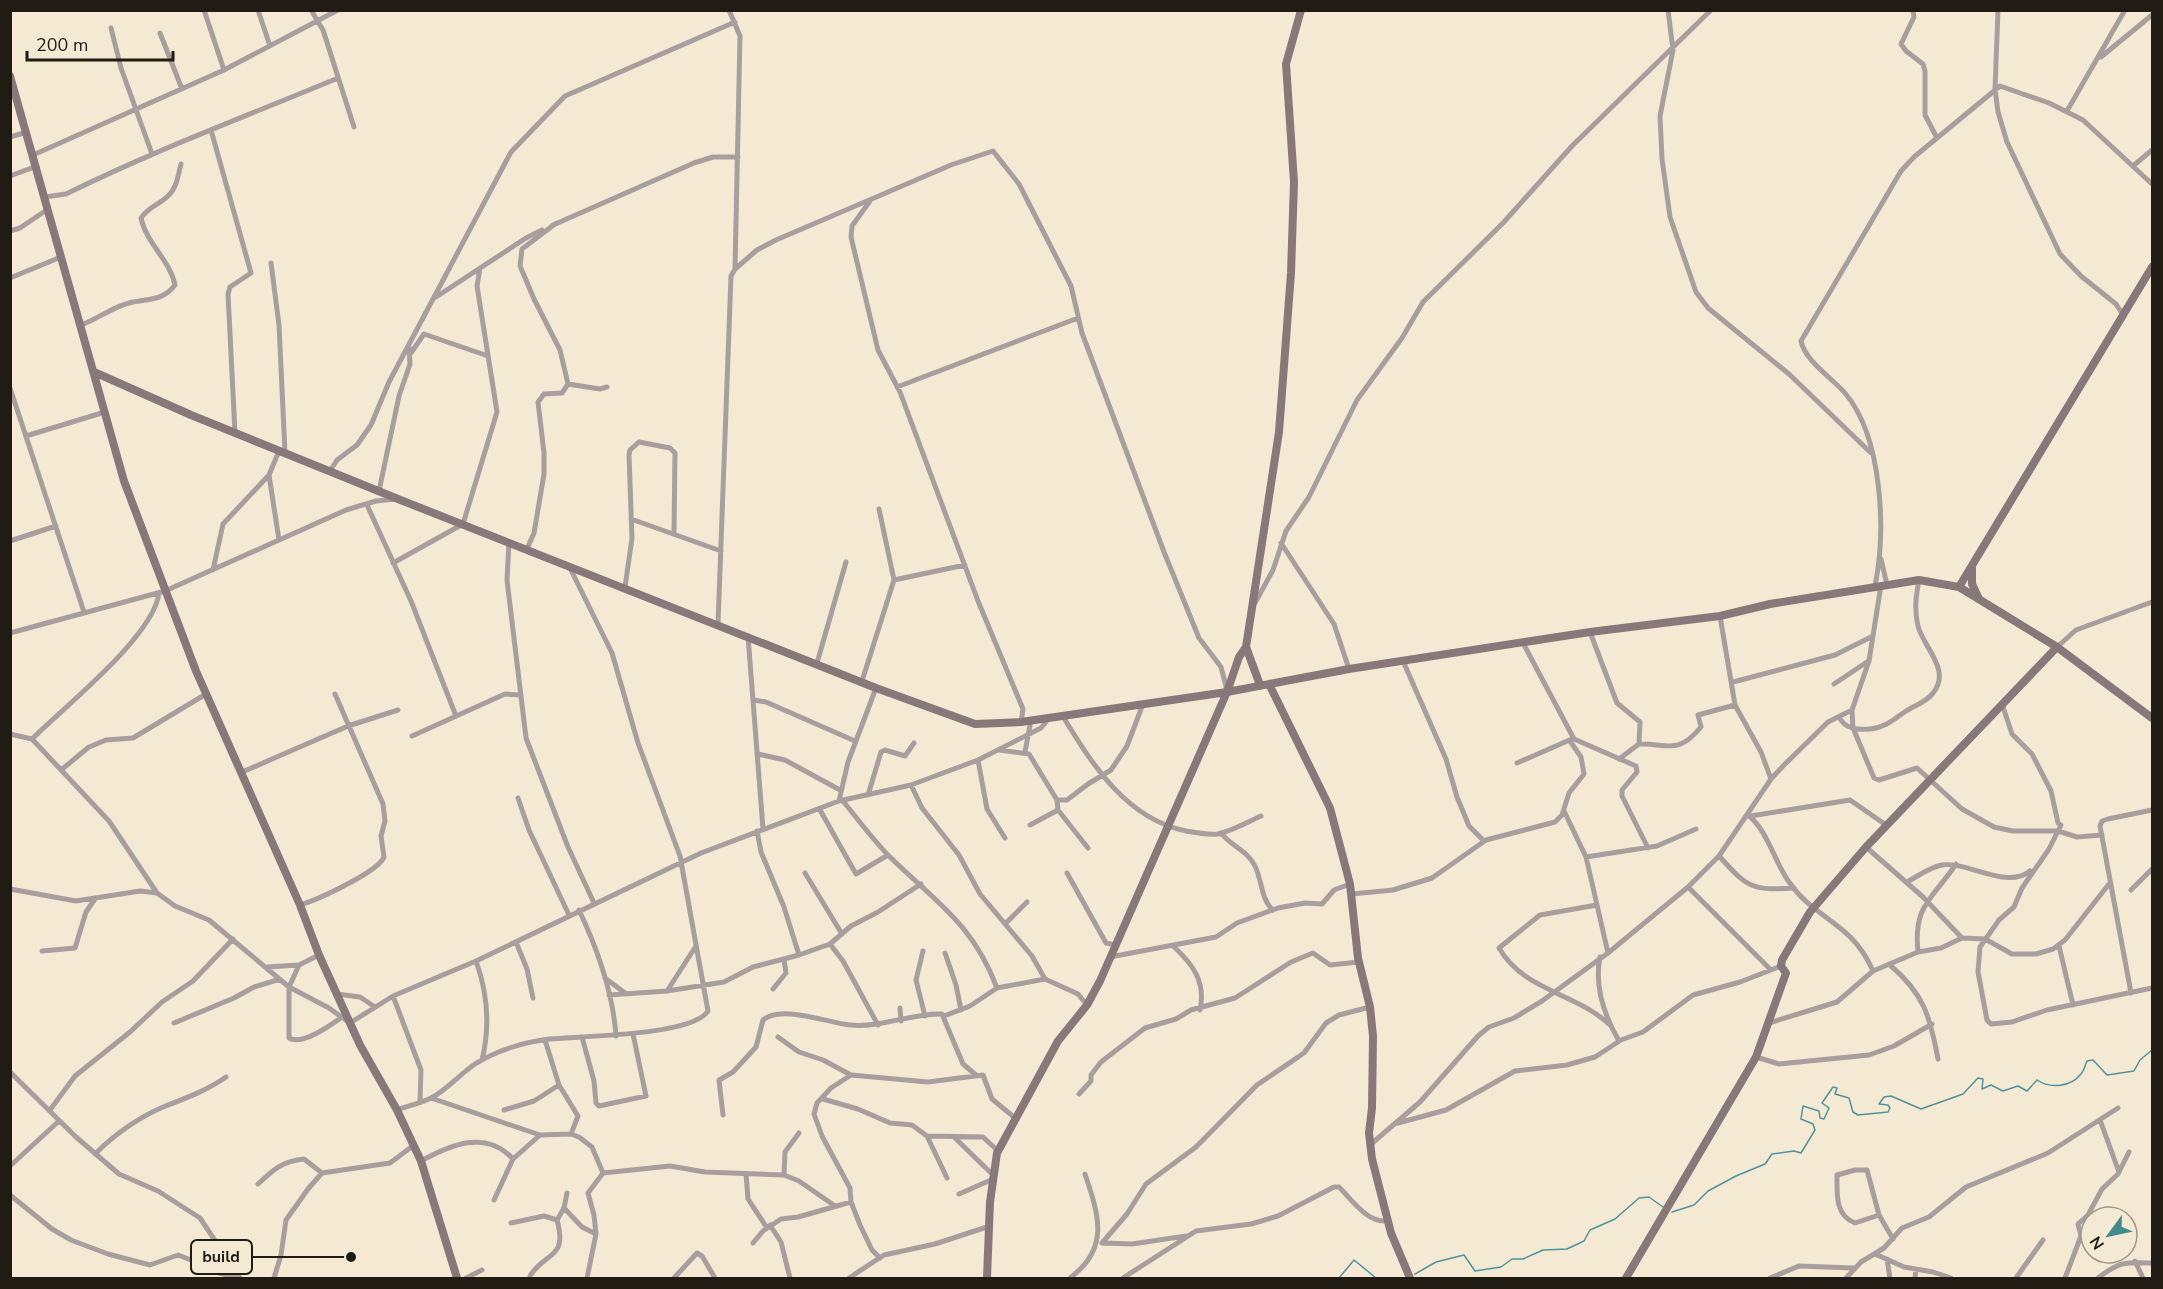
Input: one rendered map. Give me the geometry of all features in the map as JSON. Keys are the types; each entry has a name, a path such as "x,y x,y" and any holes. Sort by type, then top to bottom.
{"street":[{"path":"204,10 224,70"},
{"path":"258,10 270,46"},
{"path":"311,10 318,21 354,127"},
{"path":"33,154 224,70 338,10"},
{"path":"729,10 740,36 735,269"},
{"path":"987,1278 993,1177 998,1151 1058,1041 1088,1005 1227,692 1239,657 1246,646 1255,603 1280,432 1291,273 1294,182 1286,64 1301,10"},
{"path":"1668,10 1673,50 1660,116 1662,159 1670,218 1696,292 1708,308 1789,374 1871,453"},
{"path":"1255,603 1273,570 1286,531 1309,497 1358,400 1402,338 1423,303 1503,223 1572,146 1673,50 1711,10"},
{"path":"1913,10 1914,17 1901,44 1906,51 1923,64 1925,115 1937,138"},
{"path":"1998,10 1995,89 1998,112 2007,142 2035,198 2051,240 2070,265 2116,303 2124,316"},
{"path":"2067,111 2125,10"},
{"path":"2098,60 2152,15"},
{"path":"330,471 337,460 365,436 504,160 559,100 735,22"},
{"path":"111,28 121,68 152,154"},
{"path":"160,33 182,89"},
{"path":"10,76 124,481 162,592 300,905 319,955 350,1023 397,1110 421,1161 457,1278"},
{"path":"45,197 66,194 152,154 338,78"},
{"path":"2102,835 2077,837 2058,831 2013,831 1994,827 1962,809 1916,768 1875,780 1853,728 1852,710 1869,661 1871,637 1881,586 1882,521 1871,453 1866,431 1853,405 1802,348 1801,341 1902,171 1995,89 2007,88 2067,111 2101,135 2152,184"},
{"path":"211,130 251,273 230,287 228,294 235,433"},
{"path":"10,137 27,132"},
{"path":"2133,166 2152,150"},
{"path":"718,624 731,276 735,269 764,246 951,165 993,151 1019,184 1071,286 1078,318 1164,552 1199,638 1221,667 1227,692"},
{"path":"434,298 526,238 555,224 694,163 713,157 738,157"},
{"path":"81,325 129,303 154,300 169,293 175,285 173,275 149,238 141,218 145,212 169,195 175,187 181,164"},
{"path":"10,176 37,166"},
{"path":"870,200 852,226 851,237 878,350 897,387 965,566 1023,708 1021,722"},
{"path":"10,231 20,228 48,209"},
{"path":"527,549 534,533 544,474 538,402 544,394 562,393 568,384 560,350 520,266 522,249 555,224"},
{"path":"10,278 62,257"},
{"path":"213,570 223,524 269,475 282,452 279,325 271,263"},
{"path":"1959,587 2152,267"},
{"path":"393,563 462,524 496,418 477,286 480,268"},
{"path":"897,387 1078,318"},
{"path":"410,354 424,334 488,356"},
{"path":"379,491 410,354 409,345"},
{"path":"94,372 235,433 398,499 748,635 876,688 975,724 1021,722 1227,692 1349,669 1590,632 1720,616 1770,604 1919,580 1959,587 2057,647 2152,718"},
{"path":"568,384 600,389 607,387"},
{"path":"10,388 84,612"},
{"path":"26,436 105,412"},
{"path":"624,587 632,538 628,483 630,450 639,442 670,448 675,453 674,534"},
{"path":"269,475 279,540"},
{"path":"10,633 162,592 346,510 398,499"},
{"path":"367,505 456,716"},
{"path":"862,681 894,580 879,509"},
{"path":"631,519 721,551"},
{"path":"10,541 56,526"},
{"path":"509,542 507,580 520,695 528,742 568,848 594,903"},
{"path":"1281,543 1334,624 1349,669"},
{"path":"1881,559 1881,586"},
{"path":"818,663 846,562"},
{"path":"397,1110 431,1098 482,1060 497,1052 545,1040 615,1036 673,1027 704,1017 708,1011 682,862 635,733 612,653 569,566"},
{"path":"894,580 965,566"},
{"path":"1973,566 1972,584 1980,600"},
{"path":"1839,717 1845,726 1853,728 1864,730 1883,726 1927,699 1938,685 1936,659 1918,629 1916,618 1919,580"},
{"path":"33,739 116,660 140,628 162,592"},
{"path":"1626,1278 1756,1057 1786,973 1781,966 1782,960 1814,907 1886,825 2002,707 2057,647 2076,630 2152,602"},
{"path":"1720,616 1732,682 1731,693 1735,705 1761,752 1771,779"},
{"path":"1590,632 1617,703 1640,722 1639,744"},
{"path":"748,635 758,753 761,852 784,907 799,955"},
{"path":"1732,682 1836,655 1871,637"},
{"path":"1352,894 1393,890 1432,878 1484,841 1530,827 1550,825 1560,819 1569,794 1582,780 1585,769 1523,643"},
{"path":"1246,646 1260,685"},
{"path":"1403,661 1446,759 1456,797 1469,826 1484,841"},
{"path":"1834,684 1869,661"},
{"path":"1269,684 1329,808 1350,884 1359,962 1370,1007 1374,1051 1370,1145 1388,1221 1403,1267 1410,1278"},
{"path":"876,688 855,741 840,790 840,801 888,855 921,884 968,932 986,958 998,988"},
{"path":"61,770 89,747 106,740 133,738 206,694"},
{"path":"300,905 316,900 376,869 384,857 381,836 385,820 382,804 335,694"},
{"path":"412,736 505,694 520,695"},
{"path":"754,700 766,702 855,741"},
{"path":"1057,800 1067,800 1111,770 1121,757 1143,704"},
{"path":"1619,759 1639,744 1651,743 1664,748 1682,744 1701,727 1698,715 1735,705"},
{"path":"1907,882 1939,865 1956,864 1976,873 2001,876 2026,874 2049,849 2061,825 2058,823 2051,791 2032,754 2012,734 2002,707"},
{"path":"240,773 348,726 398,710"},
{"path":"1370,1145 1420,1102 1478,1036 1489,1027 1524,1013 1608,953 1688,887 1719,856 1749,816 1771,779 1828,722 1852,710"},
{"path":"1062,715 1101,775 1141,812 1166,827 1204,834 1221,833 1261,816"},
{"path":"350,1023 393,996 476,961 682,862 840,801 911,785 978,760 1029,735 1044,726 1050,717"},
{"path":"1025,752 1031,720"},
{"path":"10,734 33,739 109,821 157,893 175,906 209,920 289,987 350,1023"},
{"path":"1517,763 1572,740 1636,766 1638,772 1622,790 1622,796 1648,848"},
{"path":"868,795 881,752 885,750 905,756 915,743"},
{"path":"999,750 1025,752 1034,760 1057,800 1058,810 1088,848"},
{"path":"758,753 785,760 840,790"},
{"path":"978,760 987,809 1005,838"},
{"path":"911,785 922,808 959,855 980,894 1032,956 1045,980"},
{"path":"518,798 529,830 569,915"},
{"path":"1749,816 1850,800 1886,825"},
{"path":"820,810 856,874 888,855"},
{"path":"1030,825 1058,810"},
{"path":"1564,810 1587,857 1608,953"},
{"path":"2131,993 2100,826 2102,821 2152,810"},
{"path":"1749,816 1794,888 1854,939 1873,971"},
{"path":"1587,857 1648,848 1672,841 1696,829"},
{"path":"1221,833 1249,856 1261,880 1267,904 1273,910"},
{"path":"1866,847 1907,882 1962,938"},
{"path":"1719,856 1745,884 1768,889 1794,888"},
{"path":"1918,952 1916,928 1927,902 1956,864"},
{"path":"2033,868 2014,907 1999,920 1978,952 1981,999 1987,1020 1991,1023 2012,1022 2073,1005 2152,988"},
{"path":"2131,890 2152,869"},
{"path":"806,873 842,934"},
{"path":"1067,873 1106,943 1116,945"},
{"path":"609,995 667,991 724,981 753,967 830,944 851,926 878,912 921,884"},
{"path":"1110,957 1216,937 1237,923 1273,910 1305,903 1322,904 1334,890 1350,884"},
{"path":"1769,1023 1837,1002 1873,971 1918,952 1941,948 1962,938 1985,939 2006,952 2020,954 2036,954 2059,946 2109,884"},
{"path":"1688,887 1770,969"},
{"path":"10,889 76,901 140,891 157,893"},
{"path":"42,951 75,948 86,912 95,899"},
{"path":"1005,924 1026,902"},
{"path":"1597,905 1540,915 1499,948 1529,982 1555,991 1598,1014 1610,1025"},
{"path":"579,910 604,977 615,1036"},
{"path":"50,1110 75,1076 130,1032 162,1002 193,981 233,939"},
{"path":"516,942 524,958 532,998"},
{"path":"830,944 843,961 878,1025"},
{"path":"667,991 696,946"},
{"path":"1173,946 1197,974 1202,991 1200,1010"},
{"path":"2059,946 2073,1005"},
{"path":"923,951 916,980 925,1016"},
{"path":"945,953 956,985 961,1010"},
{"path":"1079,1094 1091,1081 1091,1075 1101,1062 1145,1028 1176,1019 1191,1010 1200,1010 1234,998 1291,962 1313,953 1330,965 1359,962"},
{"path":"267,967 299,965 319,955"},
{"path":"1600,957 1597,971 1598,990 1610,1025 1619,1041"},
{"path":"773,989 786,973 784,959"},
{"path":"476,961 484,992 488,1038 482,1060"},
{"path":"1890,964 1906,979 1932,1024 1938,1059"},
{"path":"299,965 289,987 288,1036 290,1040 323,1032 342,1017"},
{"path":"1398,1123 1446,1110 1515,1071 1567,1065 1595,1057 1619,1041 1643,1032 1693,994 1740,982 1781,966"},
{"path":"604,977 625,993"},
{"path":"174,1023 234,998 254,987 280,979"},
{"path":"723,1115 720,1080 733,1072 756,1047 767,1016 798,1015 851,1025 878,1025 925,1016 940,1014 944,1016 961,1010 998,988 1045,980 1078,994 1088,1005"},
{"path":"337,994 360,997 375,1007"},
{"path":"393,996 417,1054 421,1070 420,1101"},
{"path":"1070,1278 1084,1267 1100,1243 1127,1214 1146,1184 1196,1147 1257,1085 1304,1053 1326,1023 1339,1015 1370,1007"},
{"path":"900,1008 901,1021"},
{"path":"944,1016 963,1064 976,1075"},
{"path":"1756,1057 1779,1064 1869,1055 1894,1046 1932,1024"},
{"path":"582,1037 594,1080 596,1103 599,1106 646,1096 633,1034"},
{"path":"778,1037 799,1052 823,1060 851,1075 928,1082 976,1075 986,1077 992,1099 1015,1118"},
{"path":"545,1040 559,1085 578,1116 571,1134"},
{"path":"10,1072 95,1154 127,1178 147,1185 200,1218 239,1278"},
{"path":"851,1075 831,1088 814,1108 815,1119 850,1188 851,1202 866,1239 880,1258"},
{"path":"95,1154 121,1130 162,1108 206,1091 226,1077"},
{"path":"504,1110 534,1101 559,1085"},
{"path":"431,1098 540,1135 571,1134 590,1143 603,1173"},
{"path":"823,1099 858,1109 890,1123 912,1125 927,1136 946,1179"},
{"path":"1846,1278 1853,1268 1875,1254 1902,1228 1929,1217 1966,1187 2037,1159 2118,1108"},
{"path":"2100,1120 2119,1172"},
{"path":"10,1166 59,1121"},
{"path":"784,1175 785,1152 799,1133"},
{"path":"494,1200 513,1159 540,1135"},
{"path":"927,1136 983,1137 998,1151"},
{"path":"954,1137 993,1177"},
{"path":"421,1161 452,1144 465,1142 491,1146 513,1159"},
{"path":"274,1278 281,1255 286,1220 322,1173 390,1163 414,1145"},
{"path":"2065,1278 2081,1236 2078,1224 2088,1215 2102,1189 2119,1172 2129,1152"},
{"path":"258,1184 282,1162 289,1160 304,1159 322,1173"},
{"path":"587,1278 596,1234 588,1193 603,1173 670,1166 746,1174 784,1175 799,1181 835,1206"},
{"path":"1879,1215 1855,1223 1843,1216 1839,1208 1837,1175 1855,1170 1867,1170 1879,1215 1893,1239"},
{"path":"746,1174 748,1199 781,1242 790,1278"},
{"path":"1085,1174 1100,1243"},
{"path":"959,1194 993,1177"},
{"path":"1123,1278 1201,1230 1251,1224 1278,1216 1337,1186 1369,1217 1376,1221 1388,1221"},
{"path":"530,1276 558,1250 561,1233 557,1220 564,1208 567,1193"},
{"path":"10,1195 52,1229 71,1240 108,1254 150,1265 178,1255 208,1270 239,1278"},
{"path":"753,1243 781,1219 805,1216 851,1202"},
{"path":"564,1208 582,1227 596,1234"},
{"path":"511,1223 544,1215 557,1220"},
{"path":"849,1278 880,1258 935,1244 990,1226"},
{"path":"1100,1243 1132,1244 1188,1236"},
{"path":"2016,1278 2043,1240"},
{"path":"674,1278 697,1253 702,1256 715,1278"},
{"path":"1875,1254 1899,1265 1951,1278"},
{"path":"1887,1259 1890,1278"},
{"path":"2098,1278 2116,1265"},
{"path":"1770,1278 1799,1266 1853,1268"},
{"path":"1915,1278 1916,1269"},
{"path":"466,1278 482,1270"}],"waterway":[{"path":"1672,1212 1694,1205 1708,1191 1765,1164 1772,1154 1794,1151 1801,1153 1815,1130 1813,1124 1801,1119 1803,1106 1819,1111 1820,1118 1824,1119 1829,1108 1822,1103 1833,1087 1837,1088 1835,1094 1849,1098 1853,1112 1858,1115 1888,1112 1890,1108 1888,1105 1879,1104 1884,1097 1891,1096 1921,1109 1963,1094 1978,1078 1983,1079 1982,1089 1991,1085 2003,1091 2018,1086 2027,1091 2037,1080 2048,1085 2072,1082 2082,1073 2087,1061 2093,1060 2107,1075 2134,1071 2140,1060 2152,1050"},
{"path":"1415,1274 1436,1262 1464,1255 1475,1271 1501,1267 1512,1259 1523,1259 1543,1250 1567,1249 1584,1241 1590,1230 1615,1219 1639,1198 1649,1197 1663,1207"},
{"path":"1339,1278 1354,1260 1376,1278"}],"place":[{"name":"build","path":"351,1257"}]}
